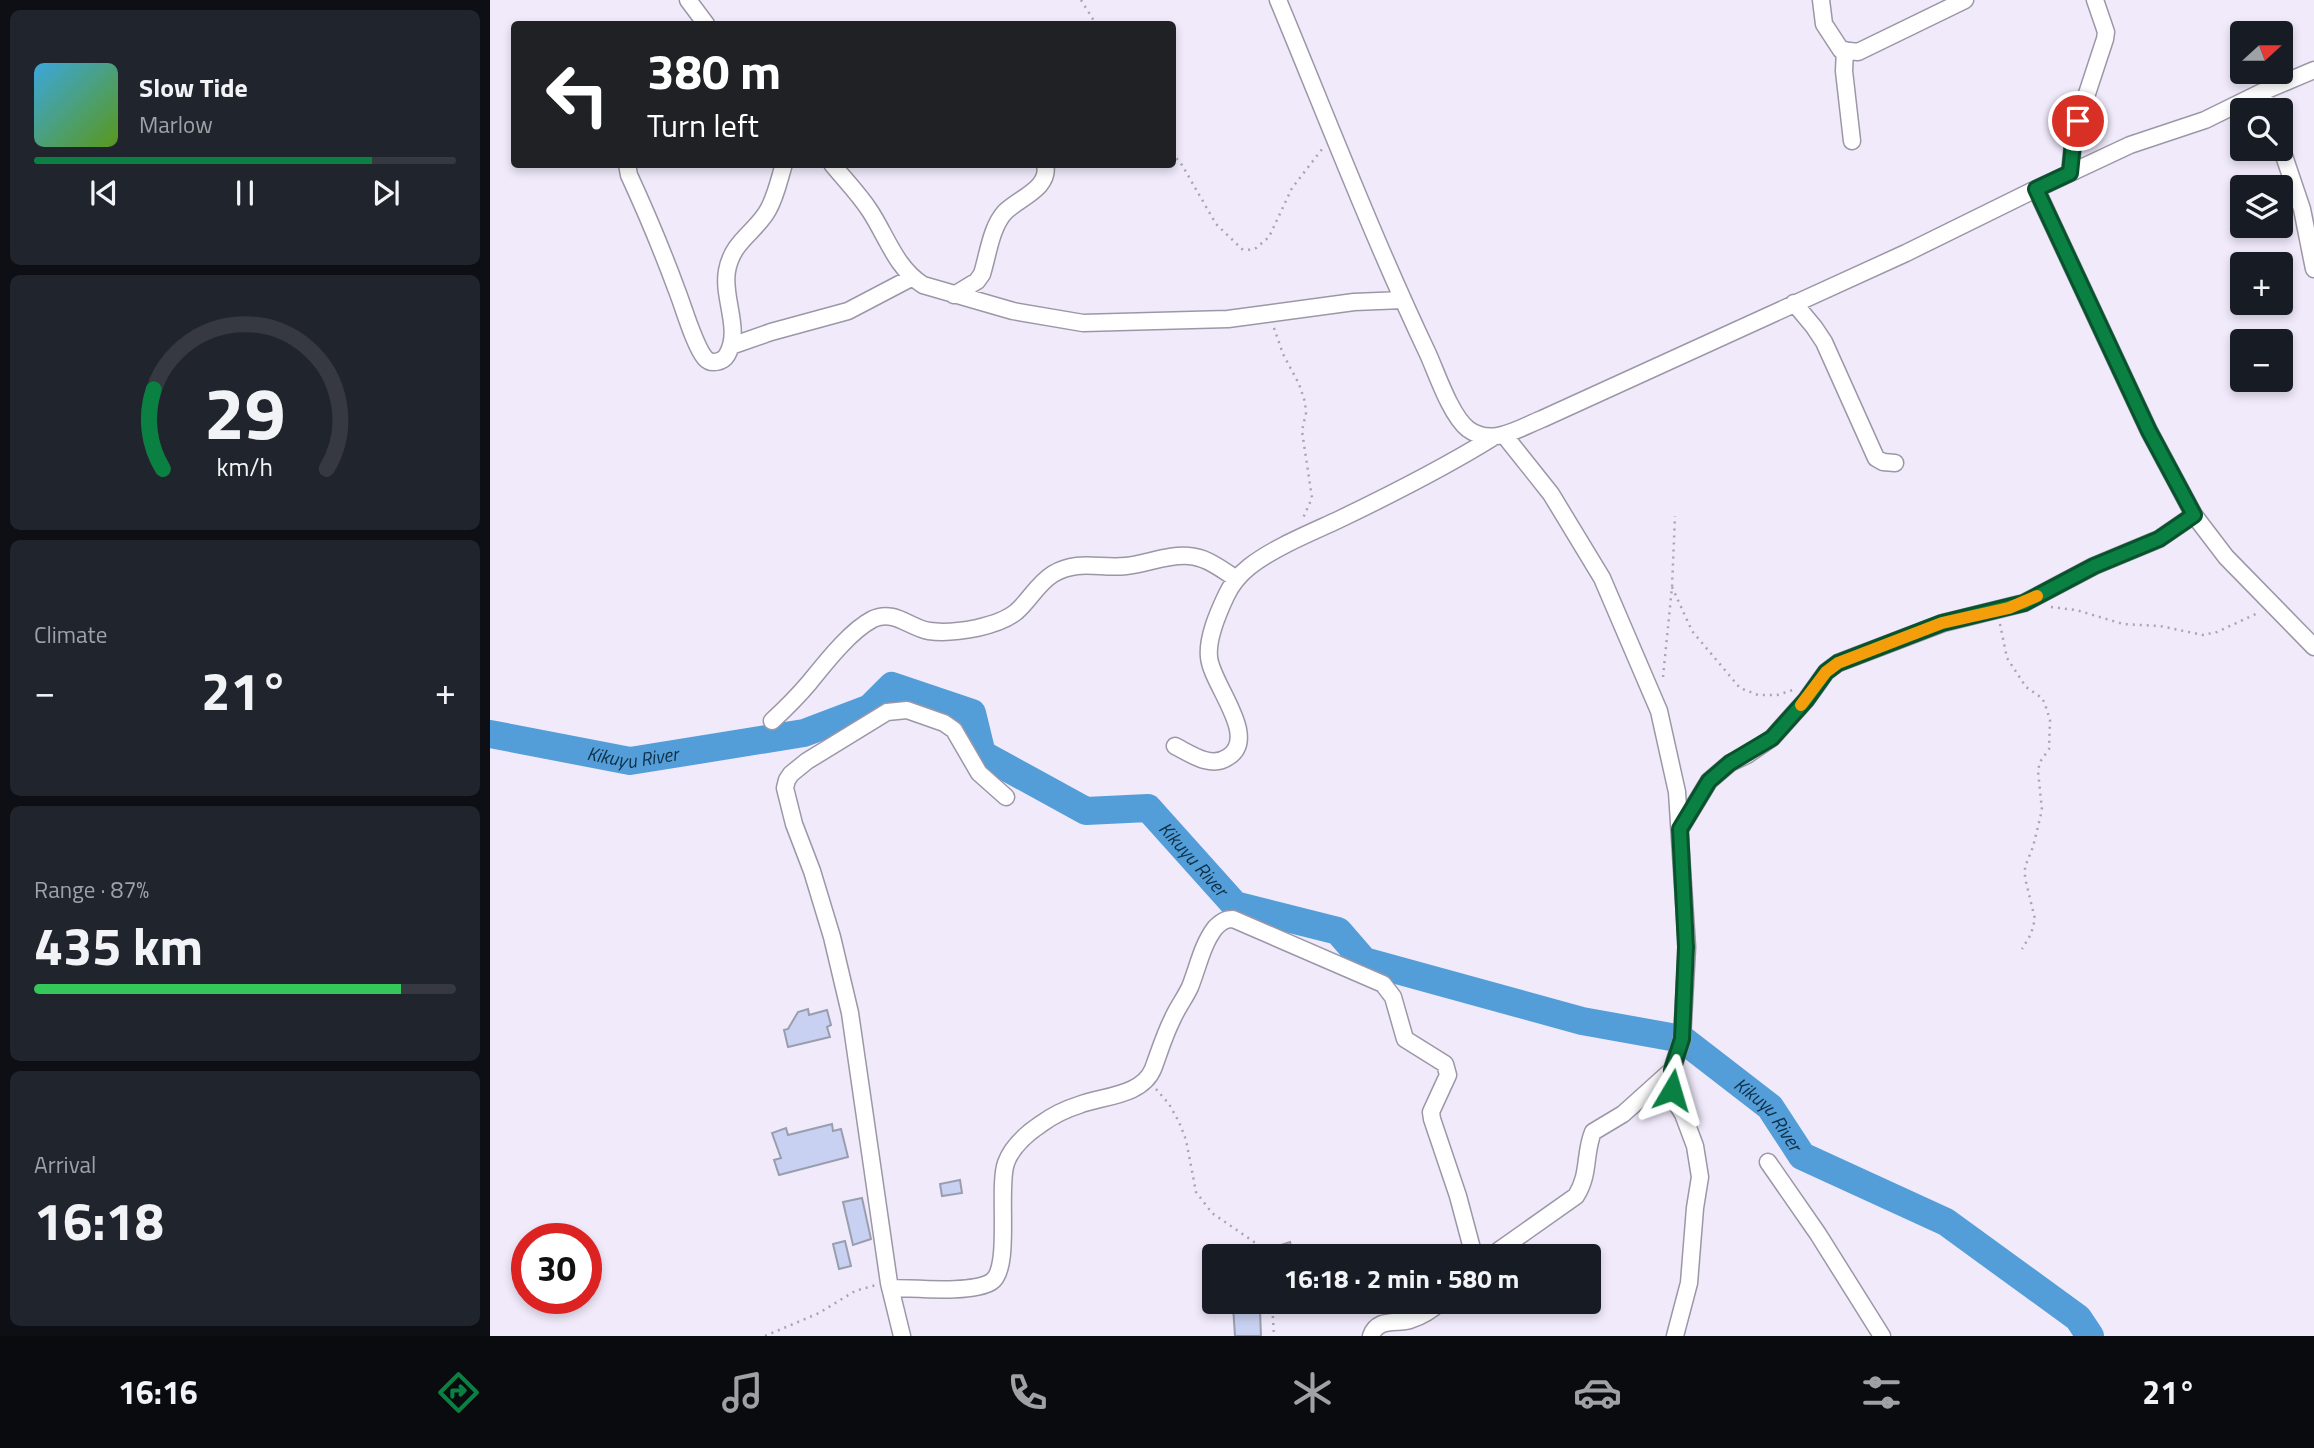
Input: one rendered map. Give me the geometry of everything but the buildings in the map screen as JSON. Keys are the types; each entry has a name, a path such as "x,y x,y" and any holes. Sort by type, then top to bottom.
{"street":[{"path":"1278,0 1403,300 1460,419 1466,428 1480,436 1498,437 1551,494 1569,527 1593,560 1659,711 1677,792 1686,947 1682,1039 1672,1070 1672,1090 1695,1146 1700,1177 1689,1283 1675,1336"},
{"path":"1821,0 1824,24 1842,50 1858,52 1965,0"},
{"path":"2070,173 2078,121 2105,39 2106,32 2095,0"},
{"path":"686,21 690,2"},
{"path":"690,2 704,21"},
{"path":"1845,50 1844,71 1852,141"},
{"path":"1175,746 1211,762 1222,761 1234,754 1240,742 1239,730 1215,678 1209,657 1211,636 1226,596 1249,567 1498,437 1906,253 2130,145 2205,120 2314,70"},
{"path":"2262,92 2264,98"},
{"path":"2286,161 2302,209 2314,269"},
{"path":"628,168 705,358 711,362 724,359 731,346 732,327 727,284 729,265 742,239 767,212 783,168"},
{"path":"835,168 868,208 892,252 911,278 923,285 1013,311 1083,323 1228,319 1354,302 1403,300"},
{"path":"954,295 977,281 982,274 998,221 1005,212 1045,180 1046,168"},
{"path":"2036,189 2149,431 2194,515 2226,557 2314,647"},
{"path":"731,346 848,310 911,278"},
{"path":"1794,303 1824,342 1877,458 1883,462 1895,463"},
{"path":"1680,829 1709,781 1730,763 1772,738 1832,667 1851,657 1942,623 2024,603 2094,566 2159,539 2194,515"},
{"path":"772,721 852,636 878,617 890,616 919,629 932,631 976,628 998,623 1016,612 1040,584 1055,573 1072,566 1087,564 1124,566 1174,556 1191,556 1209,561 1237,579"},
{"path":"902,1336 890,1285 850,1013 832,937 785,788 787,780 807,761 887,712 907,710 944,723 954,730 979,773 1006,797"},
{"path":"890,1285 955,1288 975,1287 991,1282 1000,1270 1003,1175 1013,1149 1041,1124 1061,1112 1128,1091 1144,1083 1189,989 1207,942 1213,931 1227,919 1233,919 1383,984 1393,997 1405,1039 1439,1059 1447,1068 1445,1084 1431,1112 1471,1244"},
{"path":"1508,1244 1576,1196 1587,1172 1593,1132 1623,1114 1672,1070"},
{"path":"1768,1162 1818,1234 1882,1336"},
{"path":"1371,1336 1376,1326 1382,1323 1407,1321 1424,1314"}],"path":[{"path":"1081,0 1094,21"},
{"path":"1176,159 1216,224 1242,249 1248,250 1263,244 1269,237 1283,203 1300,175 1334,135"},
{"path":"1271,314 1279,344 1305,402 1306,413 1302,431 1312,498 1298,529 1298,540"},
{"path":"1659,711 1672,587 1675,516"},
{"path":"1672,587 1692,631 1740,688 1758,695 1777,695 1817,683"},
{"path":"2024,603 2076,610 2123,624 2160,626 2203,635 2217,632 2274,606"},
{"path":"1998,610 2007,659 2026,687 2042,698 2050,720 2049,749 2040,762 2038,771 2042,810 2025,867 2035,919 2031,934 2022,949"},
{"path":"1144,1083 1154,1087 1179,1122 1186,1140 1196,1192 1204,1204 1218,1219 1257,1244"},
{"path":"765,1336 819,1313 855,1291 890,1285"},
{"path":"1273,1314 1274,1336"}],"waterway":[{"name":"Kikuyu River","path":"490,734 630,761 804,733 870,708 892,686 972,713 982,754 1086,811 1148,808 1235,905 1338,931 1364,961 1582,1021 1682,1039 1770,1107 1802,1156 1946,1222 2078,1318 2090,1336"}],"slow traffic":[{"path":"1801,705 1826,672 1838,663 1942,623 2009,608 2037,596"}],"route":[{"path":"1672,1090 1672,1070 1682,1039 1686,947 1680,829 1709,781 1722,768 1772,738 1806,700 1826,672 1838,663 1942,623 2024,603 2094,566 2159,539 2194,515 2149,431 2036,189 2070,173 2078,121"}]}
